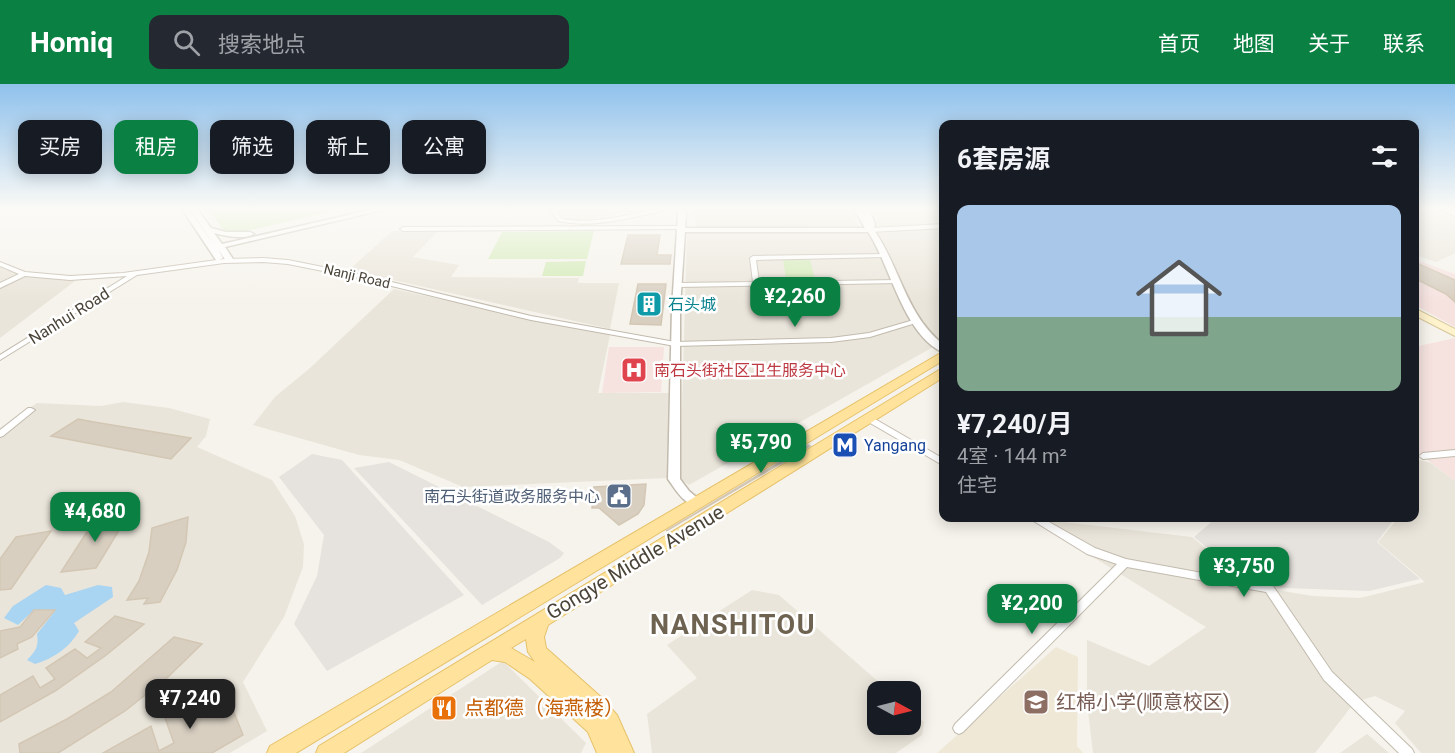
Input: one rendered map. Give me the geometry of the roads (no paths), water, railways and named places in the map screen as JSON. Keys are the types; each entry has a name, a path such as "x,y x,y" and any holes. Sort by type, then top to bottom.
{"main road":[{"path":"1419,313 1455,332"},
{"path":"277,753 939,355"},
{"name":"Gongye Middle Avenue","path":"326,753 485,652 652,553 939,374"},
{"path":"542,618 534,637 537,652 595,704 610,721 624,753"},
{"path":"485,652 496,651 509,655 537,673 596,726 607,753"}],"street":[{"path":"207,240 219,258"},
{"path":"216,240 229,259"},
{"path":"210,245 227,240"},
{"path":"210,245 232,240"},
{"path":"681,240 675,344 674,479 685,494 696,502"},
{"path":"876,240 917,321 928,337 939,347"},
{"path":"756,283 753,258 885,256"},
{"name":"Nanji Road","path":"0,264 24,274 70,278 137,273 224,261 288,262 363,277 531,318 675,344 831,340 870,335 917,321"},
{"name":"Nanhui Road","path":"0,358 137,273"},
{"path":"0,286 24,274"},
{"path":"678,285 897,282"},
{"path":"0,434 31,410"},
{"path":"868,418 939,460"},
{"path":"1423,456 1455,453"},
{"path":"1042,522 1091,551 1125,563 1269,589 1328,676 1408,753"},
{"path":"959,728 1125,563"}],"water":[{"path":"46,585 61,588 65,595 98,585 112,587 113,597 74,623 79,631 66,647 54,656 35,664 27,660 36,648 37,634 55,611 34,610 18,625 4,618 13,606"}],"place":[{"name":"石头城","path":"649,304"},
{"name":"南石头街社区卫生服务中心","path":"634,370"},
{"name":"Yangang","path":"845,445"},
{"name":"南石头街道政务服务中心","path":"619,496"},
{"name":"红棉小学(顺意校区)","path":"1036,702"},
{"name":"点都德（海燕楼）","path":"444,708"}],"district":[{"name":"NANSHITOU","path":"733,625"}]}
